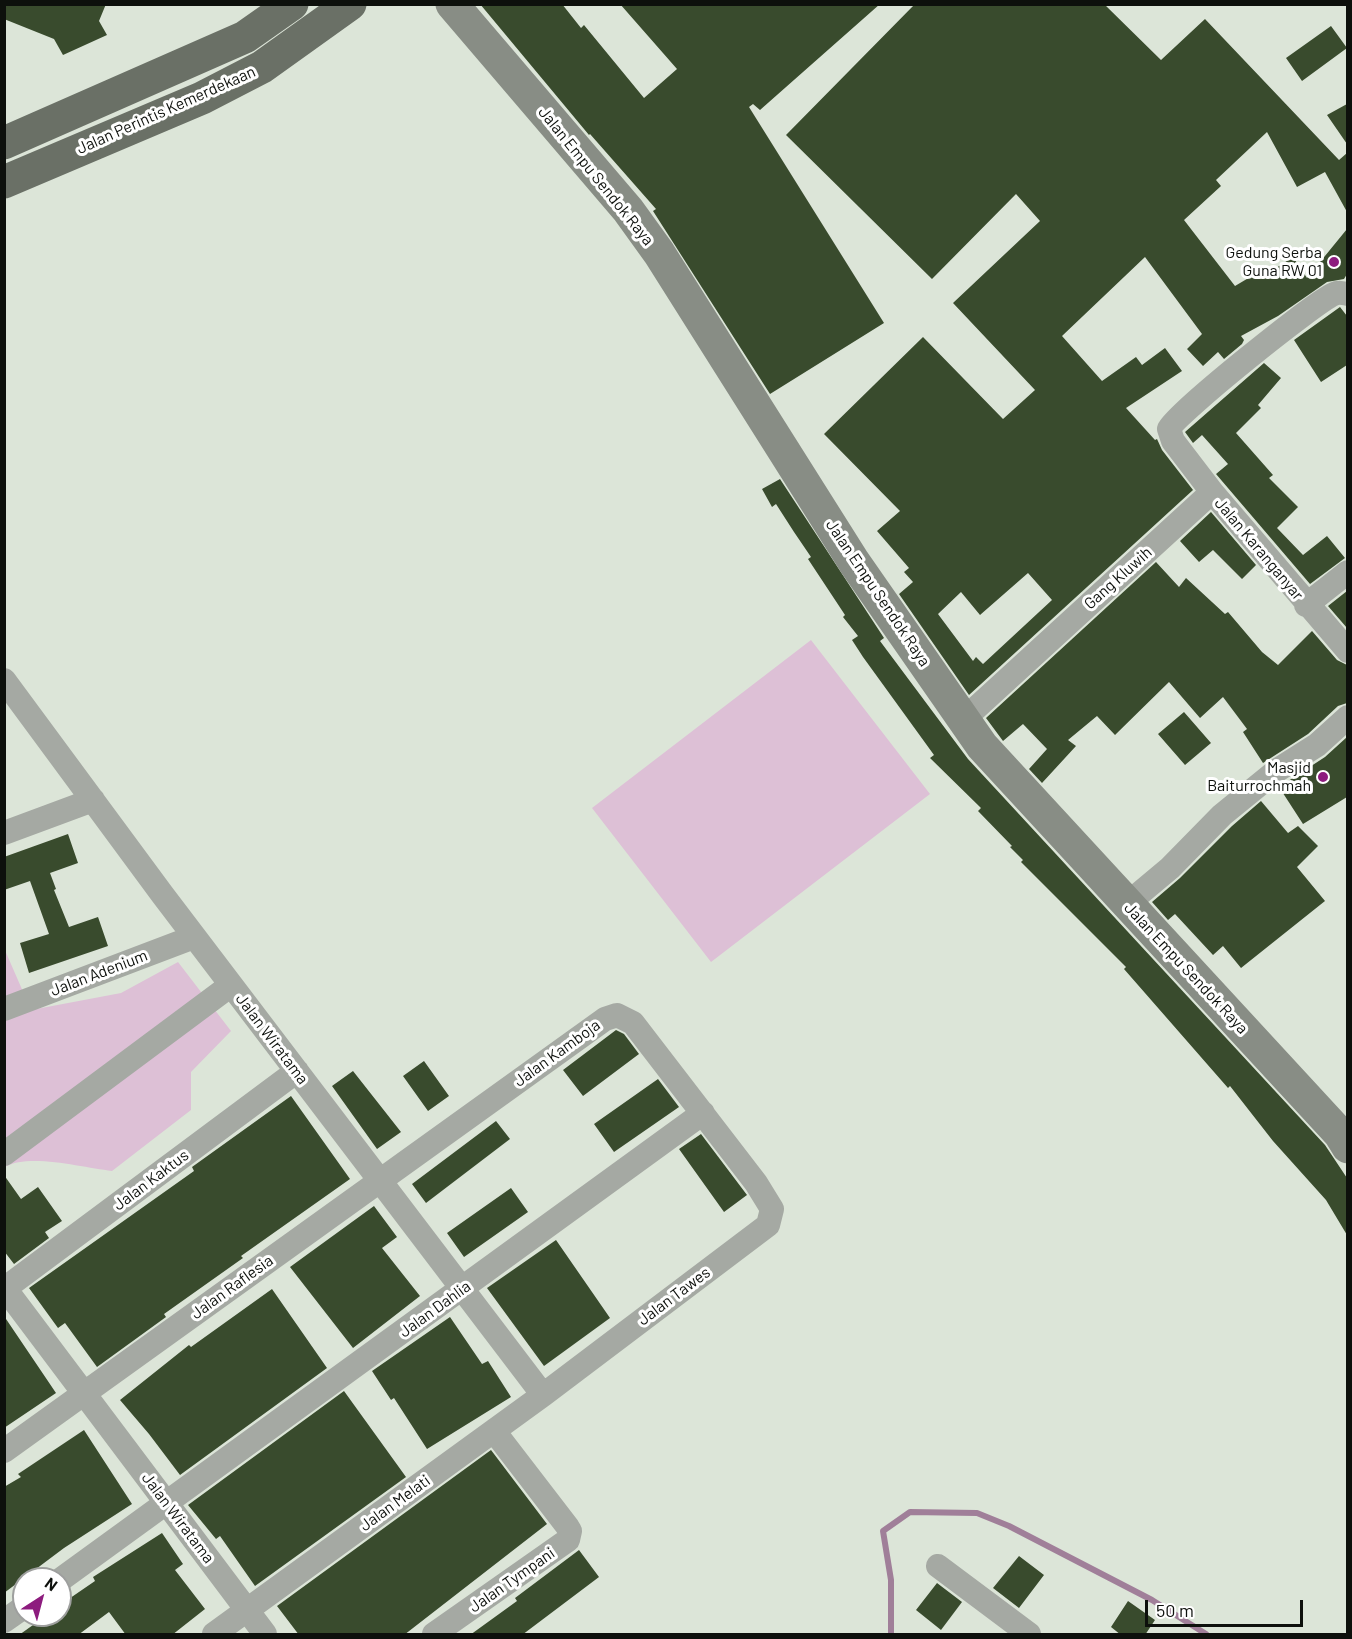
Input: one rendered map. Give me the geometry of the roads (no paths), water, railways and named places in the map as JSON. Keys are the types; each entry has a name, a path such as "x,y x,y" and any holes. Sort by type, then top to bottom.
{"highway":[{"name":"Jalan Perintis Kemerdekaan","path":"4,143 245,38 292,4"},
{"name":"Jalan Perintis Kemerdekaan","path":"4,182 202,98 252,72 350,4"}],"main road":[{"name":"Jalan Empu Sendok Raya","path":"452,4 628,210 659,253 854,562 982,746 1345,1137"}],"street":[{"path":"1212,492 1170,435 1171,424 1291,324 1334,294 1347,294"},
{"name":"Gang Kluwih","path":"964,719 1212,492"},
{"name":"Jalan Karanganyar","path":"1212,492 1347,651"},
{"name":"Jalan Karanganyar","path":"1306,605 1347,572"},
{"name":"Jalan Wiratama","path":"4,680 194,937 543,1395"},
{"path":"1127,904 1170,868 1222,815 1276,771 1317,746 1347,717"},
{"path":"4,834 93,800"},
{"name":"Jalan Adenium","path":"4,1009 194,937"},
{"path":"4,1154 231,985"},
{"name":"Jalan Kamboja","path":"380,1181 605,1019 617,1016 633,1023 756,1183"},
{"name":"Jalan Kaktus","path":"5,1288 297,1071"},
{"name":"Jalan Dahlia","path":"72,1571 703,1113"},
{"name":"Jalan Raflesia","path":"84,1393 380,1181"},
{"name":"Jalan Tawes","path":"543,1395 768,1225 772,1209 756,1183"},
{"name":"Jalan Wiratama","path":"5,1288 265,1635"},
{"path":"4,1451 84,1393"},
{"name":"Jalan Melati","path":"214,1635 543,1395"},
{"name":"Jalan Tympani","path":"434,1635 568,1540 570,1531 567,1526 494,1431"},
{"path":"938,1566 1029,1635"}],"waterway":[{"path":"891,1634 891,1580 883,1531 910,1512 977,1513 1009,1526 1152,1600 1206,1634"}],"place":[{"name":"Gedung Serba Guna RW 01","path":"1334,262"},
{"name":"Masjid Baiturrochmah","path":"1323,777"}]}
